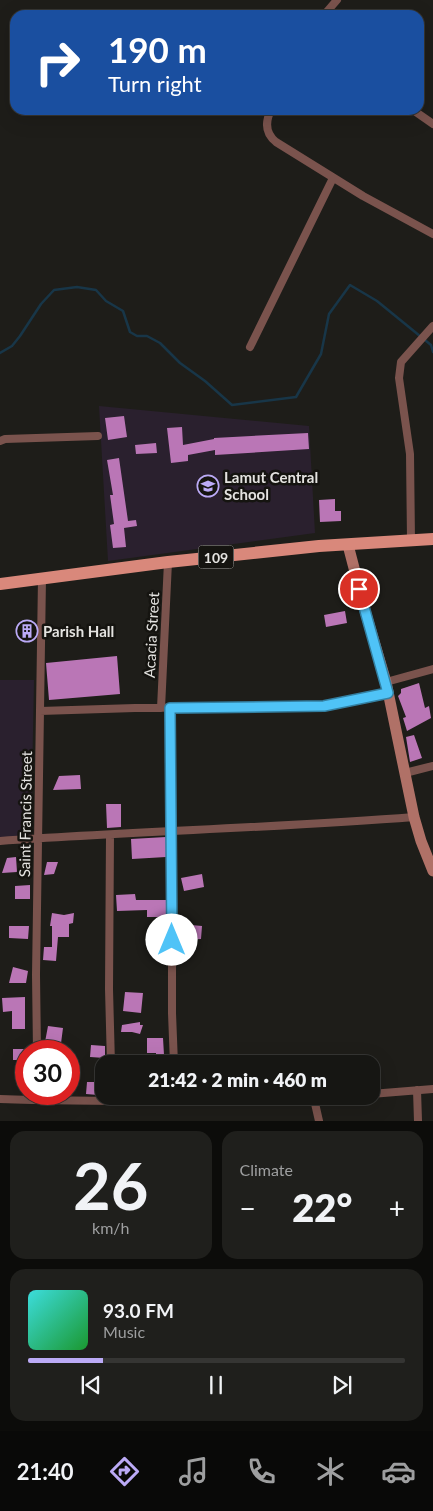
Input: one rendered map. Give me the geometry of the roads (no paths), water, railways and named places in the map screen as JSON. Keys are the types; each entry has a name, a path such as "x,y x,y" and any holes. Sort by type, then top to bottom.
{"main road":[{"name":"109","path":"0,584 168,562 319,546 433,539"}],"street":[{"path":"328,10 337,0"},
{"path":"268,115 266,125 270,137 280,145 363,196 433,234"},
{"path":"420,115 433,124"},
{"path":"250,347 333,178"},
{"path":"411,540 410,454 399,370 401,362 433,326"},
{"path":"0,441 5,439 98,436"},
{"path":"348,545 387,688 414,817 432,866"},
{"name":"Acacia Street","path":"168,562 165,708 172,830 174,1055"},
{"name":"Saint Francis Street","path":"37,1040 36,975 42,578"},
{"path":"40,711 324,706 387,688 433,669"},
{"path":"405,773 433,766"},
{"path":"0,841 172,830 338,823 414,817"},
{"path":"110,835 109,988 111,1055"},
{"path":"380,1093 433,1089"},
{"path":"417,1090 418,1121"},
{"path":"0,1099 15,1098"},
{"path":"80,1098 95,1099"},
{"path":"316,1105 320,1121"}],"waterway":[{"path":"0,353 12,346 41,304 54,290 77,287 96,290 106,301 123,311 130,332 137,336 147,336 160,343 180,363 205,381 232,405 296,397 321,354 329,314 350,285 377,301 431,345 433,352"}],"place":[{"name":"Lamut Central School","path":"208,486"},
{"name":"Parish Hall","path":"27,631"}]}
